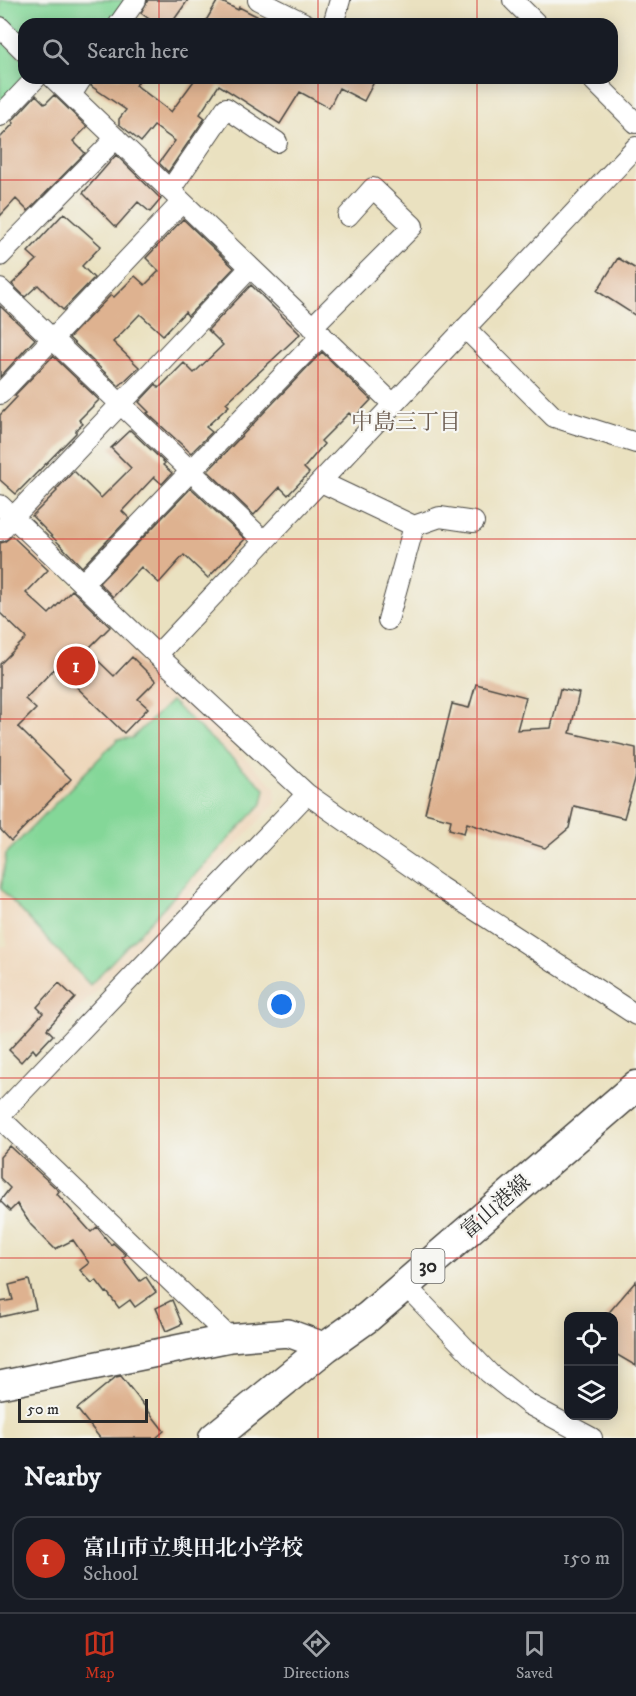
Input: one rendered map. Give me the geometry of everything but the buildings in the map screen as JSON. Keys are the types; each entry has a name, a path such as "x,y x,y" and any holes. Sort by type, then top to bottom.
{"main road":[{"name":"富山港線","path":"214,1438 326,1347 368,1317 636,1086"}],"street":[{"path":"123,18 136,0"},
{"path":"258,0 294,18"},
{"path":"335,18 340,0"},
{"path":"513,0 531,18"},
{"path":"0,27 18,45"},
{"path":"0,116 30,84"},
{"path":"60,84 393,404"},
{"path":"71,94 78,84"},
{"path":"597,84 636,123"},
{"path":"0,394 52,339 176,196 226,108 278,142"},
{"path":"0,256 116,138"},
{"path":"157,656 636,147"},
{"path":"82,584 191,471 413,226 373,188 348,216"},
{"path":"250,268 120,404 4,518 82,584 307,794 440,887 636,1015"},
{"path":"0,290 264,542"},
{"path":"465,328 554,417 636,442"},
{"path":"321,482 414,526 440,516 474,522"},
{"path":"388,620 414,526"},
{"path":"230,1338 0,1116 307,794"},
{"path":"405,1285 489,1373 528,1404 592,1438"},
{"path":"0,1385 230,1338 288,1333 326,1347"}],"shaded area":[{"path":"11,534 20,535 275,787 276,803 64,1024 0,1033 0,947 8,945 0,920 0,545"}],"green space":[{"path":"0,0 129,0 117,18 18,18 18,34 0,16"},
{"path":"0,38 18,55 19,84 0,105"},
{"path":"171,701 265,789 262,804 90,985 1,889 6,854 118,739 132,738"}],"place":[{"name":"富山市立奥田北小学校","path":"76,666"}],"district":[{"name":"中島三丁目","path":"406,422"}]}
